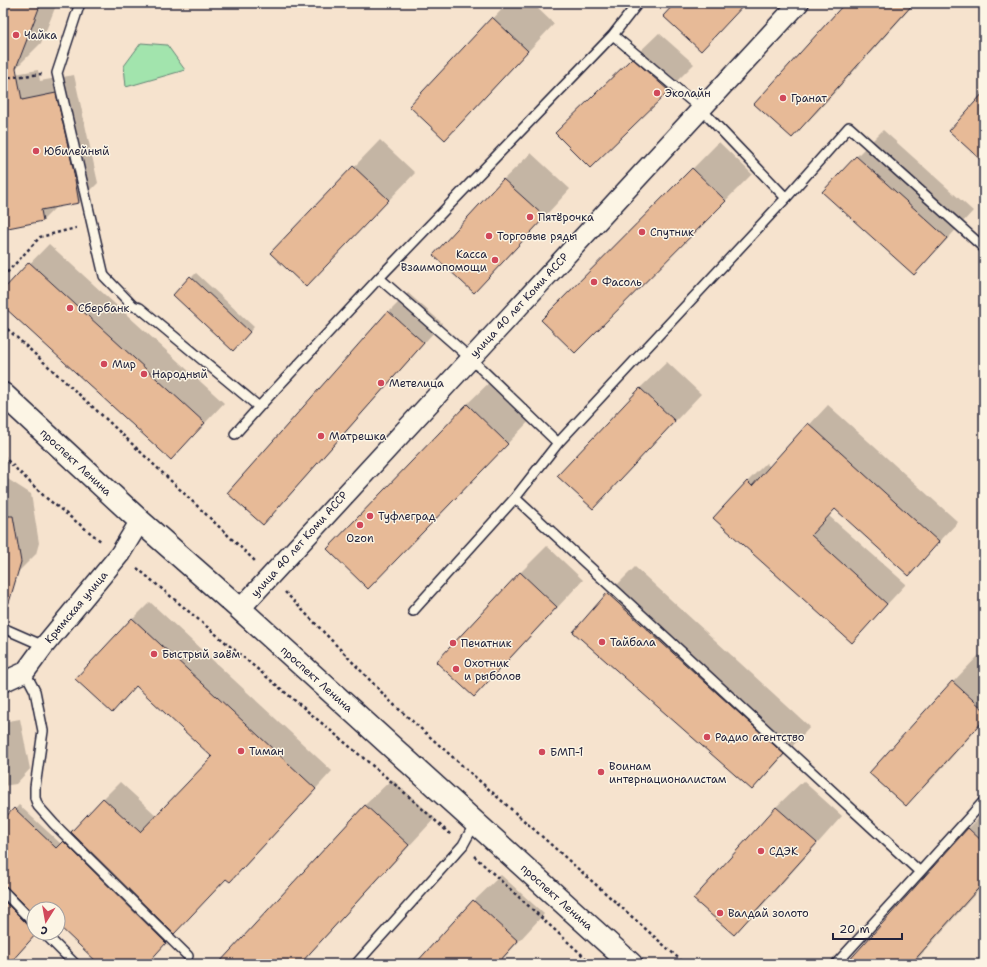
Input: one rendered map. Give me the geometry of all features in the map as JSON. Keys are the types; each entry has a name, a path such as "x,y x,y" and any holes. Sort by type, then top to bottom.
{"main road":[{"name":"проспект Ленина","path":"3,394 140,521 240,609 631,964"}],"street":[{"name":"улица 40 лет Коми АССР","path":"240,609 799,3"},
{"name":"Крымская улица","path":"3,682 25,672 44,646 120,554 140,521"}],"lane":[{"path":"80,3 57,73 104,276 133,306 140,308 259,407"},
{"path":"235,434 379,278 613,34 638,3"},
{"path":"613,34 701,109 786,198"},
{"path":"413,611 515,498 558,442 786,198 849,127 984,248"},
{"path":"379,278 470,358 558,442"},
{"path":"515,498 920,872"},
{"path":"3,628 44,646"},
{"path":"25,672 35,691 42,731 35,787 35,798 38,806 188,956"},
{"path":"836,964 984,801"},
{"path":"356,964 463,845 475,823"},
{"path":"3,891 26,914"},
{"path":"52,941 75,964"}],"path":[{"path":"3,78 31,74 57,73"},
{"path":"3,277 40,237 92,225"},
{"path":"3,324 106,419 269,576 392,703 685,964"},
{"path":"3,456 45,497 94,537 120,554 405,793 592,964"}],"green space":[{"path":"141,43 167,45 185,70 126,87 124,66"}],"building":[{"name":"Юбилейный","path":"3,3 41,3 16,68 22,100 56,93 73,168 79,203 41,210 43,221 3,229"},
{"path":"675,3 746,3 701,51 663,16"},
{"path":"845,3 914,3 792,138 754,104"},
{"path":"492,17 528,51 445,140 409,106"},
{"path":"632,58 669,91 590,168 555,133"},
{"path":"984,92 984,163 949,131"},
{"path":"856,156 947,238 914,275 822,192"},
{"path":"353,166 389,200 306,287 270,253"},
{"path":"692,168 726,201 575,353 541,320"},
{"name":"Торговые ряды","path":"503,179 545,217 474,293 433,255"},
{"name":"Мир","path":"29,262 205,423 171,460 3,306 3,290"},
{"path":"190,276 250,332 233,351 173,295"},
{"path":"388,311 424,343 263,525 227,493"},
{"path":"640,388 675,421 593,509 557,476"},
{"path":"467,404 508,444 368,589 327,549"},
{"path":"808,423 939,542 909,576 835,509 811,535 887,604 852,643 713,518 747,481 752,486"},
{"path":"3,516 13,516 21,562 8,606 3,606"},
{"path":"520,572 557,607 474,697 436,662"},
{"path":"607,593 784,754 752,790 573,632"},
{"path":"132,618 316,789 230,882 226,879 174,934 71,832 103,798 140,832 212,757 136,686 112,713 75,679"},
{"path":"952,681 984,710 984,720 906,806 869,773"},
{"path":"365,805 409,845 300,964 218,964"},
{"path":"776,807 817,843 734,935 693,899"},
{"path":"14,808 56,848 63,841 166,943 147,964 99,964 66,933 66,901 26,901 26,906 7,887 3,885 3,820"},
{"path":"968,828 984,843 984,882 911,964 846,964"},
{"path":"3,900 26,923 26,941 30,941 9,964 3,964"},
{"path":"473,900 518,941 497,964 415,964"}],"place":[{"name":"Чайка","path":"16,35"},
{"name":"Эколайн","path":"657,93"},
{"name":"Гранат","path":"783,98"},
{"name":"Юбилейный","path":"36,151"},
{"name":"Пятёрочка","path":"530,217"},
{"name":"Спутник","path":"642,232"},
{"name":"Торговые ряды","path":"489,236"},
{"name":"Касса Взаимопомощи","path":"495,260"},
{"name":"Фасоль","path":"594,282"},
{"name":"Сбербанк","path":"70,308"},
{"name":"Мир","path":"104,364"},
{"name":"Народный","path":"144,374"},
{"name":"Метелица","path":"381,383"},
{"name":"Матрешка","path":"321,436"},
{"name":"Туфлеград","path":"370,516"},
{"name":"Ozon","path":"360,525"},
{"name":"Тайбала","path":"602,642"},
{"name":"Печатник","path":"453,643"},
{"name":"Быстрый заём","path":"154,654"},
{"name":"Охотник и рыболов","path":"456,669"},
{"name":"Радио агентство","path":"707,737"},
{"name":"Тиман","path":"241,751"},
{"name":"БМП-1","path":"542,752"},
{"name":"Воинам интернационалистам","path":"601,772"},
{"name":"СДЭК","path":"761,851"},
{"name":"Валдай золото","path":"720,913"}]}
